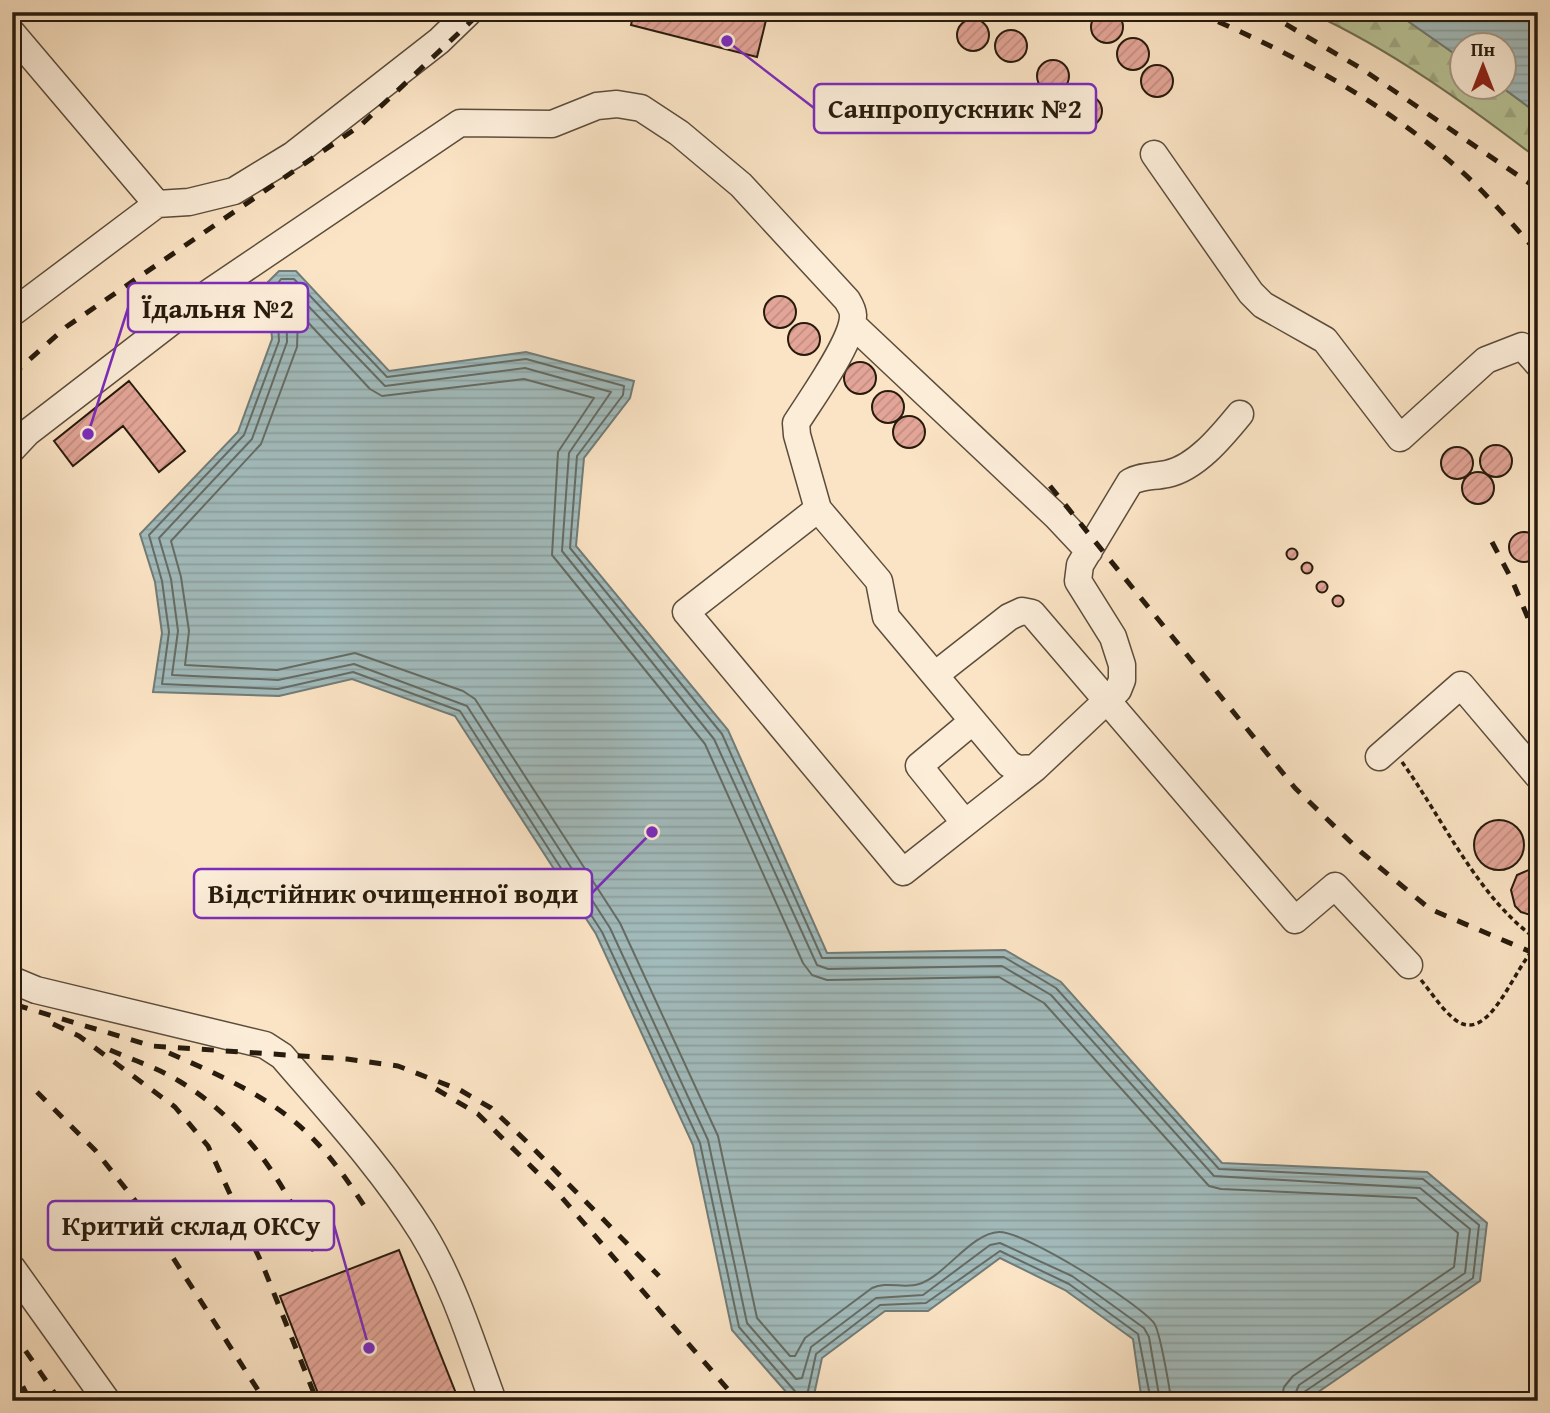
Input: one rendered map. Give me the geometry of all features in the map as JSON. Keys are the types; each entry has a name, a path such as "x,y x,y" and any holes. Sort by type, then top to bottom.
{"lane":[{"path":"12,313 157,204 189,202 234,191 293,155 439,41 469,12"},
{"path":"12,33 157,204"},
{"path":"12,449 27,432 210,292 460,123 552,124 597,106 617,104 641,108 679,133 741,185 847,300 854,312 852,324 840,352 796,423 818,509 879,581 886,617 1009,764 1018,769 1035,768"},
{"path":"1154,154 1251,293 1263,305 1325,340 1400,438 1486,360 1522,346 1538,364"},
{"path":"852,324 1058,517 1089,551"},
{"path":"818,509 686,612 903,872 1035,768 1118,690 1122,665 1113,637 1078,581 1080,565 1130,482 1141,476 1170,474 1196,458 1220,438 1240,414"},
{"path":"935,675 1009,617 1022,611 1032,613 1048,628 1295,919 1335,886 1409,965"},
{"path":"1385,752 1461,685 1538,776"},
{"path":"965,823 919,766 973,721"},
{"path":"12,980 36,990 265,1045 282,1055 383,1175 423,1234 447,1280 493,1401"},
{"path":"12,1268 107,1401"}],"path":[{"path":"1385,752 1434,806 1468,864 1513,920 1538,940"},
{"path":"1409,965 1454,1020 1468,1025 1482,1021 1499,1006 1529,952 1538,946"}],"green space":[{"path":"1309,12 1395,12 1448,49 1448,93 1370,43"},
{"path":"1518,99 1538,114 1538,159 1461,102 1518,102"}],"water":[{"path":"1395,12 1538,12 1538,114 1518,99 1518,32 1448,32 1448,49"},
{"path":"871,91 886,97 892,112 886,127 871,133 856,127 850,112 856,97"},
{"path":"279,271 296,271 389,371 526,352 634,381 630,398 584,458 576,546 728,730 827,953 1005,950 1061,982 1222,1163 1427,1172 1487,1223 1480,1281 1305,1401 1147,1401 1141,1395 1133,1339 1065,1290 1000,1258 928,1311 885,1311 822,1358 814,1395 808,1401 794,1401 732,1330 693,1145 596,934 455,716 352,679 279,696 153,692 162,633 155,582 140,534 238,432 272,339 268,282"}],"building":[{"path":"1107,11 1118,16 1123,27 1118,38 1107,43 1096,38 1091,27 1096,16"},
{"path":"634,12 768,12 757,57 631,25"},
{"path":"1071,12 1092,12 1082,16"},
{"path":"973,19 984,24 989,35 984,46 973,51 962,46 957,35 962,24"},
{"path":"1011,30 1022,35 1027,46 1022,57 1011,62 1000,57 995,46 1000,35"},
{"path":"1133,38 1144,43 1149,54 1144,65 1133,70 1122,65 1117,54 1122,43"},
{"path":"1053,60 1064,65 1069,76 1064,87 1053,92 1042,87 1037,76 1042,65"},
{"path":"1157,65 1168,70 1173,81 1168,92 1157,97 1146,92 1141,81 1146,70"},
{"path":"1086,95 1097,100 1102,111 1097,122 1086,127 1075,122 1070,111 1075,100"},
{"path":"780,296 791,301 796,312 791,323 780,328 769,323 764,312 769,301"},
{"path":"804,323 815,328 820,339 815,350 804,355 793,350 788,339 793,328"},
{"path":"860,362 871,367 876,378 871,389 860,394 849,389 844,378 849,367"},
{"path":"129,381 185,451 159,472 123,426 73,466 54,441"},
{"path":"888,391 899,396 904,407 899,418 888,423 877,418 872,407 877,396"},
{"path":"909,416 920,421 925,432 920,443 909,448 898,443 893,432 898,421"},
{"path":"1496,445 1507,450 1512,461 1507,472 1496,477 1485,472 1480,461 1485,450"},
{"path":"1457,447 1468,452 1473,463 1468,474 1457,479 1446,474 1441,463 1446,452"},
{"path":"1478,472 1489,477 1494,488 1489,499 1478,504 1467,499 1462,488 1467,477"},
{"path":"1524,532 1535,536 1539,547 1535,558 1524,562 1513,558 1509,547 1513,536"},
{"path":"1292,548 1298,554 1292,560 1286,554"},
{"path":"1538,560 1538,588 1529,574"},
{"path":"1307,562 1313,568 1307,574 1301,568"},
{"path":"1322,581 1328,587 1322,593 1316,587"},
{"path":"1338,595 1344,601 1338,607 1332,601"},
{"path":"1499,820 1517,827 1524,845 1517,863 1499,870 1481,863 1474,845 1481,827"},
{"path":"1538,866 1537,917 1521,912 1515,906 1511,890 1517,875"},
{"path":"399,1250 459,1401 321,1401 280,1296"}],"railway":[{"path":"12,375 66,327 361,125 481,12"},
{"path":"1196,12 1298,60 1393,118 1464,174 1538,253"},
{"path":"1265,12 1362,69 1538,189"},
{"path":"1050,486 1295,788 1361,852 1430,909 1538,955"},
{"path":"1492,542 1512,580 1538,642"},
{"path":"16,1005 152,1046 347,1059 398,1066 460,1090 491,1108 659,1276"},
{"path":"53,1024 79,1036 175,1107 208,1146 263,1266 317,1401"},
{"path":"110,1050 171,1076 224,1114 243,1134 276,1178 314,1251"},
{"path":"169,1053 247,1090 301,1127 324,1151 369,1213"},
{"path":"436,1089 478,1114 557,1192 738,1401"},
{"path":"37,1092 95,1150 141,1208 265,1401"},
{"path":"12,1331 60,1401"},
{"path":"12,1365 30,1401"}],"place":[{"name":"Санпропускник №2","path":"727,41"},
{"name":"Їдальня №2","path":"88,434"},
{"name":"Відстійник очищенної води","path":"652,832"},
{"name":"Критий склад ОКСу","path":"369,1348"}]}
